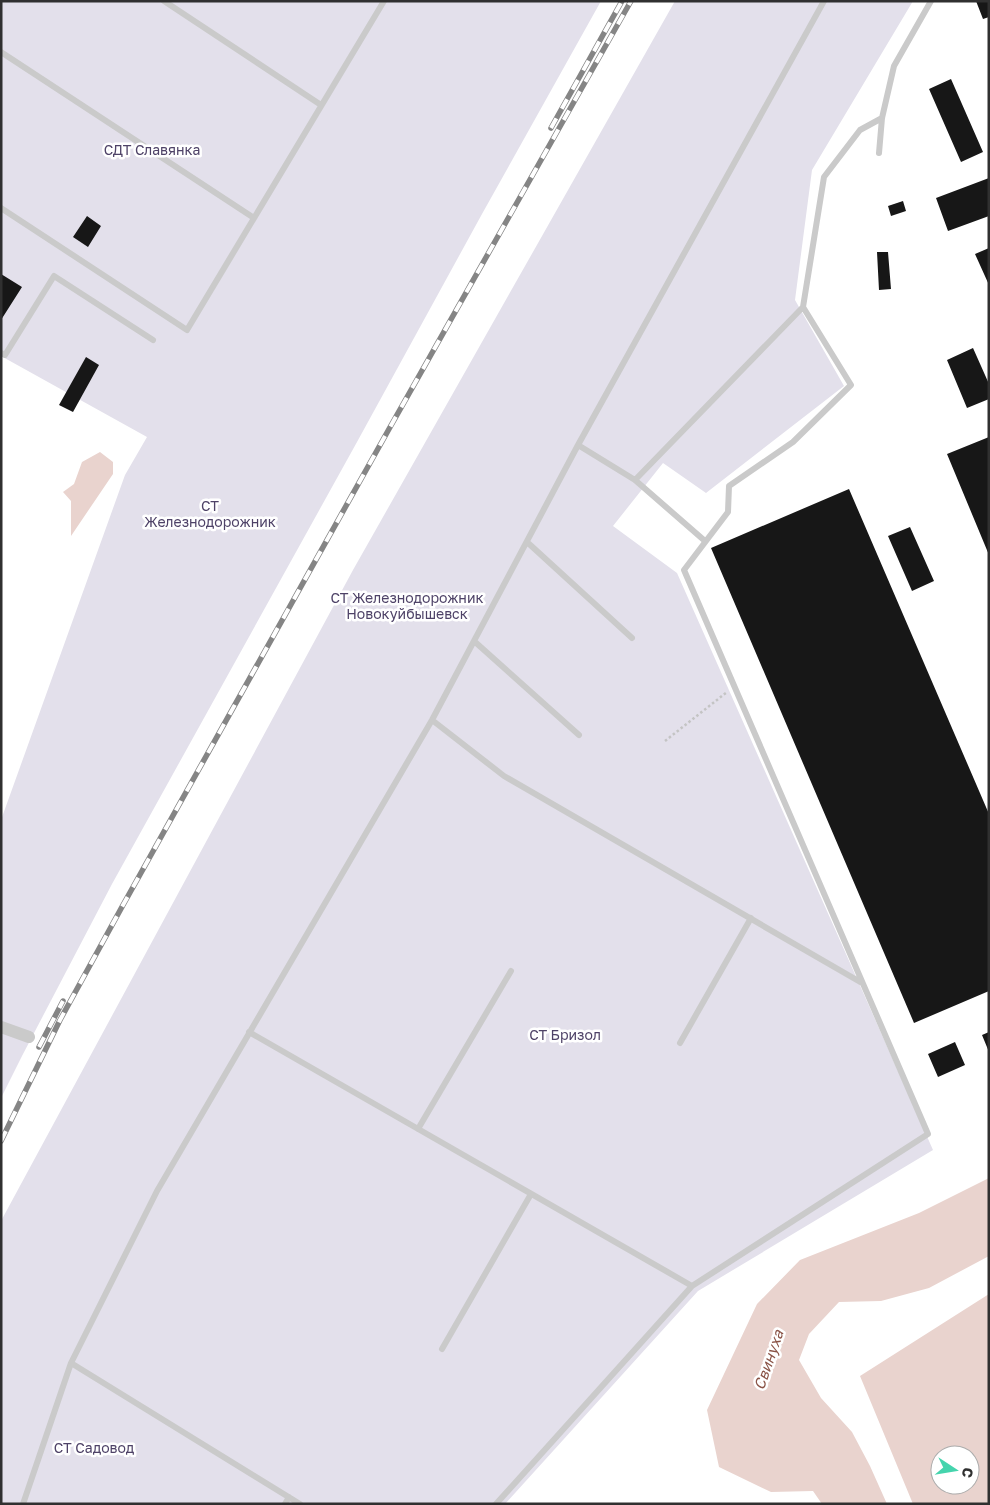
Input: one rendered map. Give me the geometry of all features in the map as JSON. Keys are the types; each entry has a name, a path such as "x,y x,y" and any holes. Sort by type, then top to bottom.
{"street":[{"path":"1,1027 30,1037"}],"lane":[{"path":"164,1 321,105"},
{"path":"1,208 187,330 384,1"},
{"path":"23,1504 71,1363 157,1191 432,720 578,444 824,1"},
{"path":"878,153 882,118 894,66 931,1"},
{"path":"1,52 254,218"},
{"path":"635,480 803,307 824,176 860,130 882,118"},
{"path":"1,353 5,355 54,276 153,340"},
{"path":"496,1504 692,1286 928,1134 684,570 728,512 729,486 793,442 851,385 803,307"},
{"path":"578,444 635,480 705,541"},
{"path":"527,542 632,638"},
{"path":"474,641 579,735"},
{"path":"432,720 504,776 862,982"},
{"path":"680,1043 751,918"},
{"path":"418,1129 511,971"},
{"path":"249,1032 692,1286"},
{"path":"442,1349 531,1194"},
{"path":"71,1363 300,1504"},
{"path":"285,1504 289,1497"}],"path":[{"path":"664,741 734,686"}],"green space":[{"path":"1,1 601,1 112,884 1,1098 1,820 125,475 147,437 1,356"},
{"name":"СТ Бризол","path":"675,1 913,1 812,170 795,300 844,386 706,493 663,463 613,526 677,573 933,1150 698,1291 505,1504 1,1504 1,1221 353,570"}],"water":[{"path":"100,452 113,462 113,474 71,536 71,501 63,492 74,484 82,462"},
{"name":"Свинуха","path":"989,1178 989,1256 929,1288 881,1301 839,1302 809,1334 799,1360 821,1398 852,1432 887,1504 822,1504 813,1491 771,1492 719,1467 707,1410 757,1304 800,1260 919,1213"},
{"path":"989,1294 989,1504 913,1504 860,1376"}],"building":[{"path":"976,1 989,1 989,17 983,19"},
{"path":"951,79 983,152 961,162 929,89"},
{"path":"989,178 989,216 948,231 936,198"},
{"path":"903,201 906,211 891,216 888,206"},
{"path":"87,216 101,226 88,247 73,237"},
{"path":"989,248 989,285 975,254"},
{"path":"877,252 888,252 891,289 879,290"},
{"path":"1,274 22,287 1,320"},
{"path":"973,348 989,384 989,399 967,408 947,360"},
{"path":"86,357 99,365 73,412 59,405"},
{"path":"989,437 989,555 947,454"},
{"path":"849,489 989,814 989,991 914,1023 711,548"},
{"path":"910,527 934,581 912,591 888,536"},
{"path":"989,1032 989,1052 982,1035"},
{"path":"955,1042 965,1065 938,1077 928,1054"}],"railway":[{"path":"551,128 622,1"},
{"path":"1,1141 60,1020 123,905 631,1"},
{"path":"39,1047 63,1001"}],"park label":[{"name":"СДТ Славянка","path":"152,150"},
{"name":"СТ Железнодорожник","path":"210,514"},
{"name":"СТ Железнодорожник Новокуйбышевск","path":"407,606"},
{"name":"СТ Садовод","path":"94,1448"}]}
